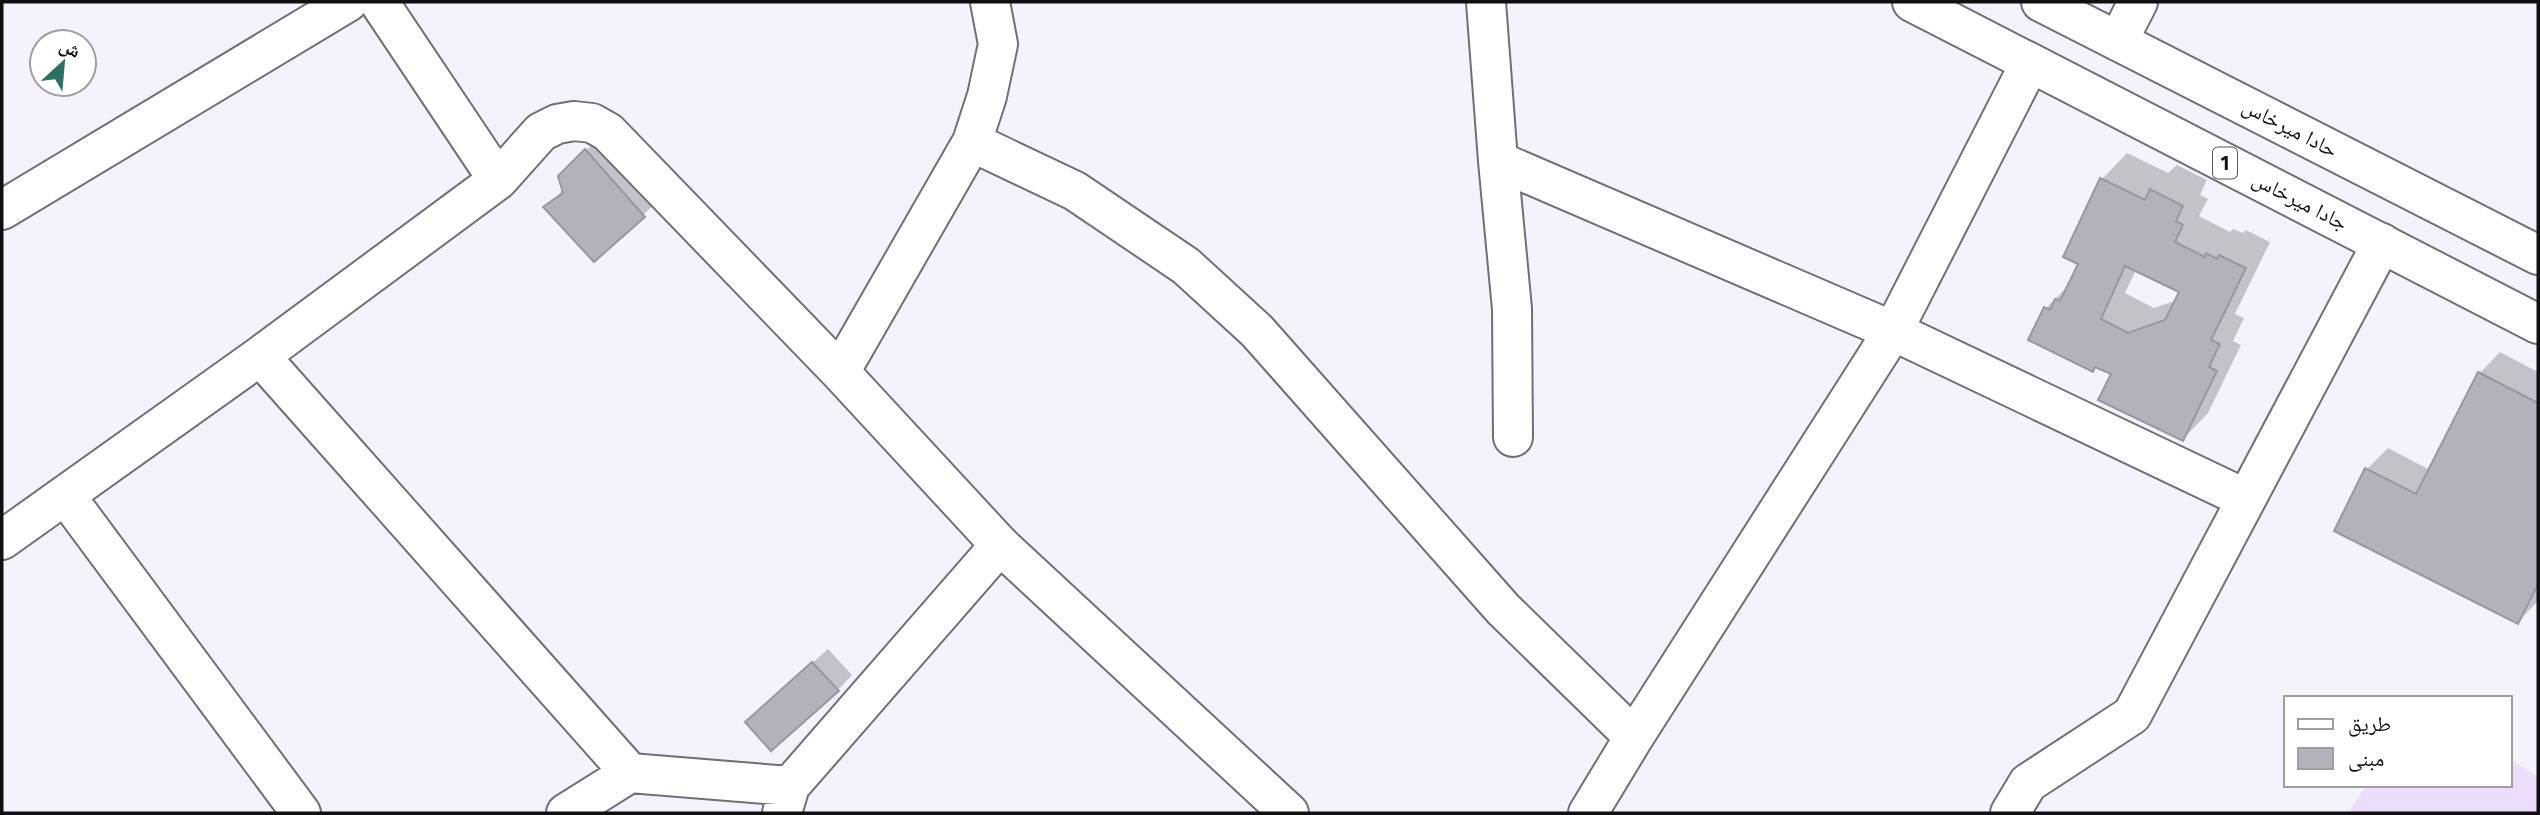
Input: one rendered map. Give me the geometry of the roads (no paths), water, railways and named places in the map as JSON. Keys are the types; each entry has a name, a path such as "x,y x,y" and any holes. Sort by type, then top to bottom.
{"street":[{"path":"2,210 348,2"},
{"path":"379,2 498,180"},
{"path":"840,373 972,142 987,96 998,44 990,2"},
{"path":"1486,2 1512,309 1513,437"},
{"name":"جادا ميرخاس","path":"1912,2 2538,324"},
{"name":"حادا ميرخاس","path":"2041,2 2538,255"},
{"path":"2118,40 2138,2"},
{"path":"1588,813 1893,331 2030,63"},
{"path":"2,540 260,356 498,180 541,132 557,124 574,121 592,123 608,132 840,373 1000,545 1289,813"},
{"path":"972,142 1075,191 1186,265 1257,331 1503,609 1634,737"},
{"path":"1498,161 1893,331 2246,499"},
{"path":"2010,813 2028,783 2132,715 2382,243"},
{"path":"260,356 630,774 786,800 1000,545"},
{"path":"65,495 301,813"},
{"path":"566,813 630,774"}]}
